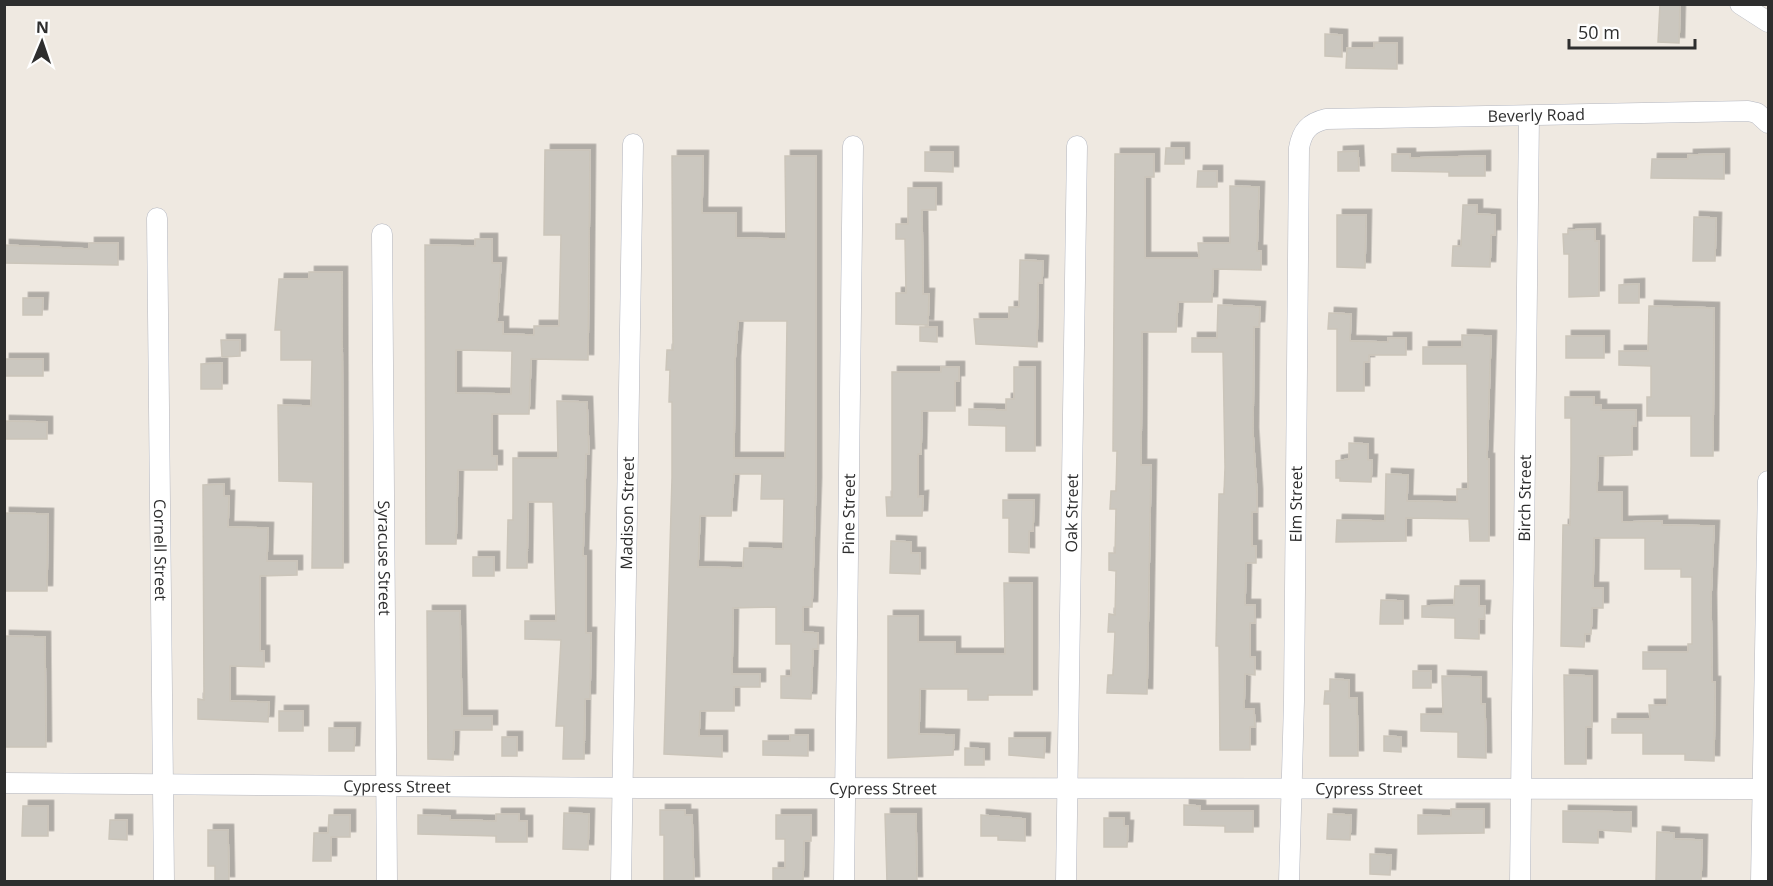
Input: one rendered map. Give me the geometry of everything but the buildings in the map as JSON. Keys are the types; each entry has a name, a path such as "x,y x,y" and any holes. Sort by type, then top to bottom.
{"street":[{"path":"1740,4 1768,22"},
{"name":"Beverly Road","path":"1306,129 1326,119 1748,111 1768,120"},
{"name":"Birch Street","path":"1520,882 1529,116"},
{"name":"Elm Street","path":"1289,882 1299,148 1306,129"},
{"name":"Madison Street","path":"621,882 633,144"},
{"name":"Pine Street","path":"844,882 853,146"},
{"name":"Oak Street","path":"1066,882 1077,146"},
{"name":"Cornell Street","path":"157,218 164,716 161,784 164,882"},
{"name":"Syracuse Street","path":"382,234 387,882"},
{"path":"1761,882 1768,481"},
{"name":"Cypress Street","path":"4,783 622,788 1762,789"}]}
